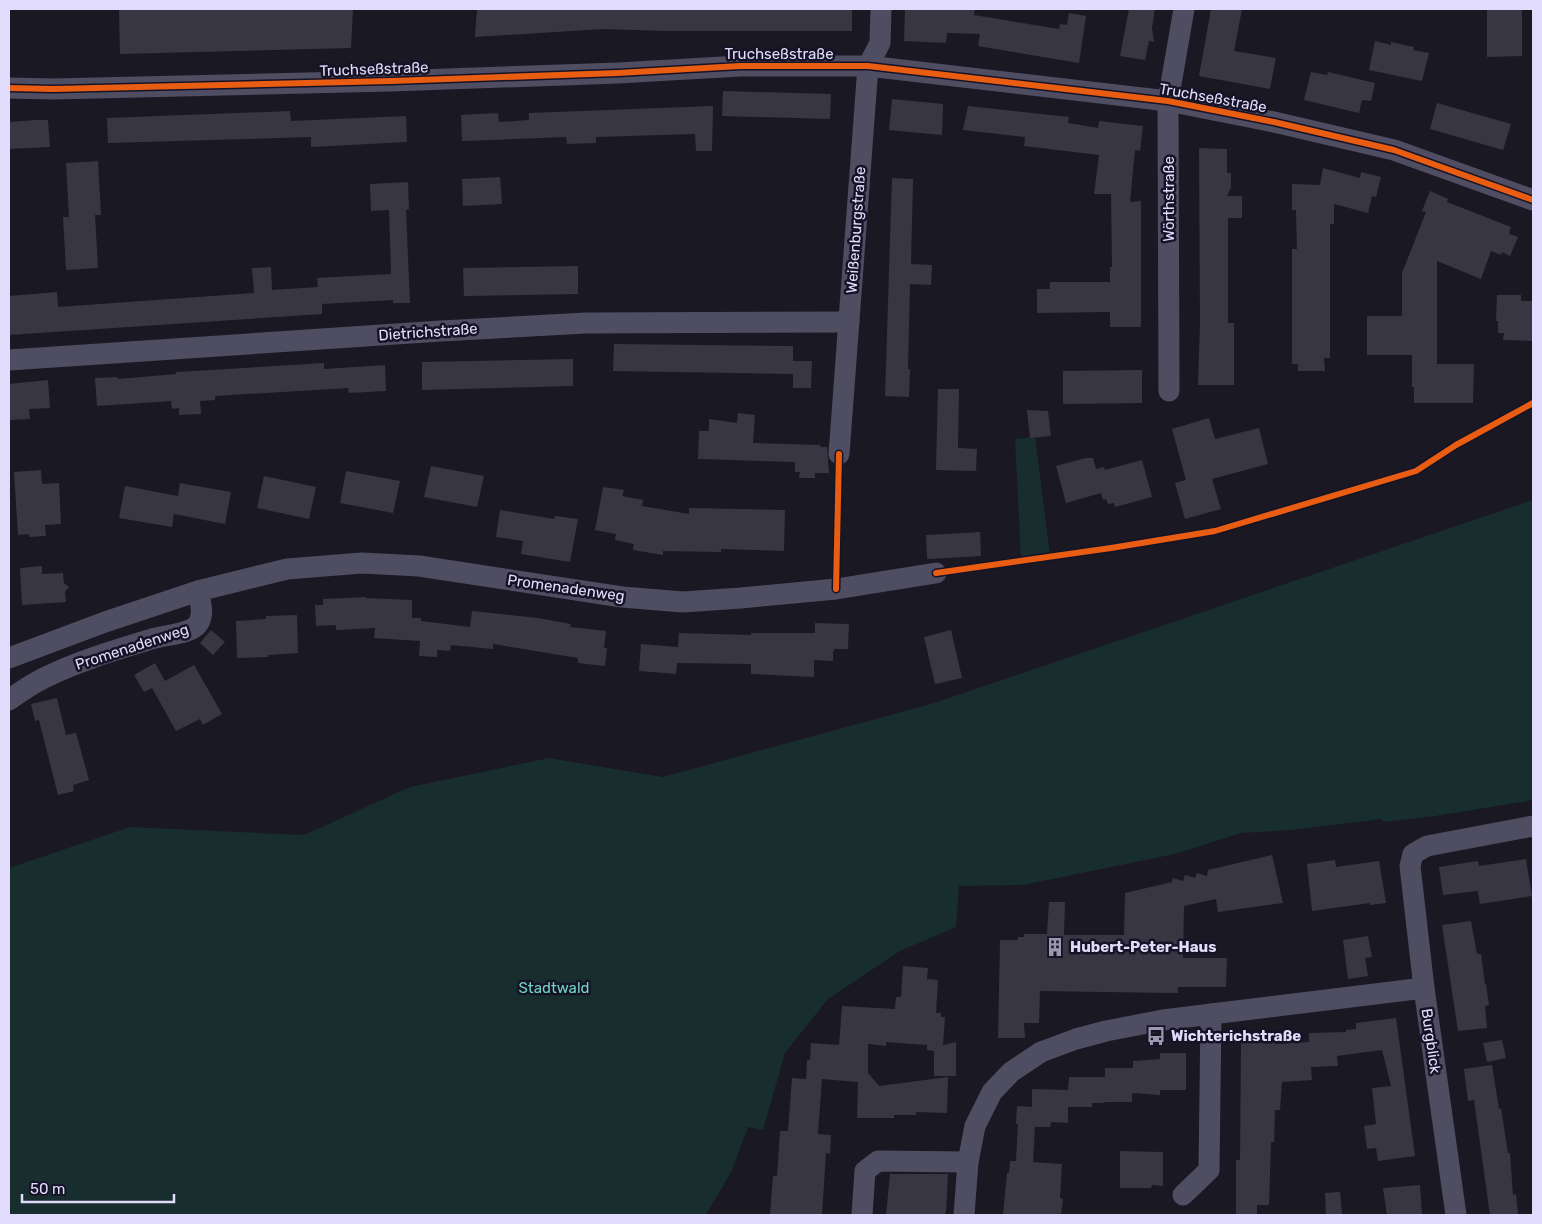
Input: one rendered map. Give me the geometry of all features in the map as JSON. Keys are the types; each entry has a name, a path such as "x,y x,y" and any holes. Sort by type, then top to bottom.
{"street":[{"name":"Weißenburgstraße","path":"839,454 868,66 880,43 881,9"},
{"name":"Wörthstraße","path":"1169,391 1168,101 1184,9"},
{"name":"Truchseßstraße","path":"9,88 53,89 399,81 618,73 740,66 868,66 1168,101 1274,122 1394,150 1533,200"},
{"name":"Dietrichstraße","path":"9,360 586,323 849,322"},
{"name":"Promenadenweg","path":"9,658 105,622 198,591 286,569 362,563 419,566 622,597 683,602 836,589 936,573"},
{"name":"Promenadenweg","path":"9,700 44,678 75,665 156,638 186,632 198,625 202,615 198,591"},
{"name":"Burgblick","path":"1456,1215 1424,988 1410,866 1414,854 1427,846 1533,826"},
{"path":"964,1215 968,1162 975,1126 992,1092 1011,1072 1041,1052 1076,1039 1106,1031 1211,1014 1424,988"},
{"path":"1183,1195 1209,1170 1211,1014"},
{"path":"862,1215 865,1171 878,1161 968,1162"}],"green space":[{"path":"1035,437 1050,555 1021,559 1015,439"},
{"name":"Stadtwald","path":"1533,500 1533,800 1435,816 1383,822 1382,819 1292,830 1241,833 1175,854 1023,885 959,886 956,927 900,951 828,999 785,1053 763,1130 748,1127 732,1170 706,1215 9,1215 9,868 130,827 304,835 410,787 549,758 663,777 931,704"}],"building":[{"path":"119,9 353,9 351,48 120,54"},
{"path":"477,9 852,9 852,31 603,29 475,37"},
{"path":"905,9 975,9 974,15 1059,29 1060,24 1067,25 1069,13 1086,16 1079,63 978,46 980,34 947,33 946,43 904,41"},
{"path":"1129,9 1155,9 1152,28 1154,42 1149,41 1145,60 1120,56"},
{"path":"1211,9 1242,9 1234,51 1276,58 1270,89 1199,76"},
{"path":"1487,9 1522,9 1522,56 1487,57"},
{"path":"1375,41 1391,45 1391,42 1414,47 1413,50 1429,53 1422,81 1369,70"},
{"path":"1311,72 1327,75 1328,72 1375,83 1371,101 1362,100 1359,113 1304,100"},
{"path":"723,91 831,94 830,119 722,116"},
{"path":"892,99 943,104 942,135 889,130"},
{"path":"1437,103 1511,124 1503,150 1430,129"},
{"path":"713,106 712,151 696,151 695,134 596,137 596,143 567,144 566,137 462,141 461,115 498,113 499,122 529,120 529,113"},
{"path":"968,106 1069,117 1068,123 1098,128 1099,121 1143,126 1140,151 1135,150 1130,202 1141,201 1141,327 1110,327 1110,312 1037,313 1037,289 1050,289 1050,282 1110,282 1110,267 1112,267 1111,194 1094,194 1099,155 1024,146 1025,137 963,130"},
{"path":"290,111 291,121 406,116 407,142 311,147 311,137 108,143 107,118"},
{"path":"48,120 50,147 9,149 9,122"},
{"path":"1199,148 1227,149 1227,173 1231,173 1231,187 1227,196 1242,196 1242,218 1228,218 1228,323 1234,323 1234,385 1198,385 1200,323"},
{"path":"98,161 101,215 95,215 98,268 66,270 63,217 69,217 66,163"},
{"path":"1323,168 1360,178 1361,172 1381,177 1376,197 1372,196 1368,213 1334,204 1334,224 1330,224 1330,358 1324,358 1325,371 1298,371 1298,364 1292,364 1292,249 1297,249 1296,210 1292,210 1292,184 1320,185"},
{"path":"500,177 502,204 463,206 462,179"},
{"path":"892,178 913,179 911,264 932,265 931,285 910,284 909,397 885,396"},
{"path":"408,182 409,209 406,210 410,303 393,303 393,300 322,304 322,314 9,335 9,296 57,292 58,307 254,293 252,268 271,267 272,290 318,287 317,278 391,274 389,210 371,211 370,184"},
{"path":"1430,191 1448,199 1447,202 1511,227 1509,234 1518,237 1510,256 1502,252 1501,255 1491,251 1481,279 1437,261 1437,364 1474,364 1473,403 1414,403 1412,355 1367,355 1367,316 1402,316 1402,273 1426,212 1422,211"},
{"path":"578,266 578,294 464,296 463,268"},
{"path":"1497,295 1521,295 1521,301 1533,301 1533,341 1503,340 1504,333 1498,333 1498,321 1496,321"},
{"path":"614,344 793,346 793,361 812,361 811,388 793,388 793,374 613,371"},
{"path":"573,359 573,386 422,390 422,362"},
{"path":"324,363 324,369 385,365 386,391 349,393 348,388 215,396 215,400 200,401 201,414 179,415 179,408 172,409 171,401 97,406 95,378 117,377 118,379 176,374 176,372"},
{"path":"1142,370 1142,403 1063,404 1063,371"},
{"path":"48,380 50,408 29,409 30,419 10,420 9,384"},
{"path":"938,389 959,389 958,448 977,449 976,471 936,470"},
{"path":"1027,410 1048,411 1051,436 1030,438"},
{"path":"738,413 755,415 753,443 821,445 820,447 827,447 829,473 815,473 815,478 799,478 800,472 795,472 795,462 698,459 699,431 709,431 709,419 737,423"},
{"path":"1209,418 1215,439 1259,428 1268,464 1212,479 1221,509 1185,519 1175,483 1186,480 1172,429"},
{"path":"1093,458 1096,469 1104,467 1105,470 1142,460 1152,497 1115,507 1114,503 1108,504 1106,499 1103,500 1101,493 1066,503 1056,466"},
{"path":"431,466 484,476 477,507 424,497"},
{"path":"41,470 42,484 59,483 61,524 45,525 46,536 29,537 29,534 18,535 14,472"},
{"path":"346,471 400,481 393,513 340,503"},
{"path":"264,476 316,487 309,519 257,508"},
{"path":"180,483 231,492 225,524 174,514 172,527 119,518 125,486 178,496"},
{"path":"603,487 624,490 622,496 643,500 642,506 689,514 689,508 785,510 784,551 721,549 721,552 663,551 663,555 633,550 634,544 615,540 616,534 595,530"},
{"path":"500,510 554,519 555,516 578,519 570,562 521,554 523,541 496,537"},
{"path":"980,532 981,556 927,559 926,535"},
{"path":"42,566 42,574 63,573 64,583 69,587 65,592 66,602 22,605 20,568"},
{"path":"366,597 412,600 412,618 421,618 421,621 470,627 472,611 538,618 571,624 570,627 606,631 604,648 607,648 605,666 578,663 578,658 493,644 493,649 451,645 450,651 437,650 437,657 419,656 420,641 374,638 375,628 336,630 336,625 316,626 315,605 323,605 323,599"},
{"path":"297,615 298,653 268,655 268,657 237,658 236,621 266,619 266,616"},
{"path":"815,623 849,624 848,649 834,649 833,661 814,660 814,677 751,674 751,664 677,663 676,674 639,671 641,644 678,647 679,633 751,635 751,633 815,633"},
{"path":"211,630 225,642 213,655 200,643"},
{"path":"951,630 962,678 935,684 924,637"},
{"path":"155,663 165,681 194,665 222,714 203,725 200,719 176,731 152,688 144,692 134,675"},
{"path":"57,698 66,735 76,733 89,780 73,785 74,791 58,795 39,720 35,721 31,704"},
{"name":"Hubert-Peter-Haus","path":"1272,855 1283,903 1218,912 1216,899 1184,906 1183,958 1227,958 1226,987 1178,987 1178,993 1040,991 1039,1023 1024,1023 1025,1038 998,1038 1000,940 1018,940 1018,937 1024,937 1024,934 1047,934 1049,902 1065,902 1064,935 1124,935 1125,893 1172,882 1173,878 1183,881 1185,875 1195,878 1197,873 1207,876 1208,870"},
{"path":"1526,859 1532,896 1480,904 1478,891 1443,895 1439,867 1478,861 1479,866"},
{"path":"1335,860 1336,867 1379,861 1386,903 1370,905 1370,903 1312,911 1307,864"},
{"path":"1471,921 1477,954 1481,954 1486,984 1489,1005 1485,1006 1487,1028 1458,1031 1442,925"},
{"path":"1368,936 1372,957 1365,958 1368,976 1348,979 1343,940"},
{"path":"903,966 928,968 927,979 938,980 936,1013 941,1013 941,1017 945,1017 943,1045 956,1042 956,1076 934,1076 934,1051 927,1050 927,1045 886,1042 886,1046 868,1044 868,1073 879,1086 948,1077 947,1113 916,1112 916,1115 894,1115 894,1118 857,1118 858,1082 822,1079 818,1134 831,1135 830,1154 826,1153 822,1215 770,1215 773,1176 777,1176 780,1131 788,1131 792,1078 806,1079 807,1060 810,1060 811,1043 839,1045 842,1006 895,1009 896,997 901,997"},
{"path":"1396,1018 1415,1156 1378,1161 1376,1148 1367,1149 1364,1126 1376,1124 1372,1088 1391,1086 1382,1050 1337,1056 1338,1066 1311,1067 1312,1080 1282,1082 1280,1110 1275,1110 1274,1142 1271,1142 1269,1205 1257,1205 1257,1214 1236,1215 1236,1160 1240,1160 1241,1043 1309,1042 1309,1033 1346,1032 1346,1030 1356,1029 1356,1023"},
{"path":"1502,1040 1506,1058 1487,1062 1483,1043"},
{"path":"1160,1053 1186,1053 1186,1090 1160,1090 1160,1095 1134,1093 1132,1094 1132,1102 1092,1103 1092,1107 1068,1107 1068,1123 1051,1122 1050,1127 1035,1127 1033,1162 1062,1164 1060,1198 1063,1199 1061,1215 1003,1215 1007,1173 1009,1173 1010,1161 1016,1161 1017,1106 1032,1107 1032,1089 1068,1090 1069,1077 1105,1077 1105,1068 1133,1068 1133,1061 1160,1059"},
{"path":"1492,1065 1508,1153 1510,1153 1513,1195 1516,1194 1518,1215 1490,1215 1474,1100 1468,1101 1464,1069"},
{"path":"1120,1151 1163,1152 1163,1186 1152,1185 1151,1188 1120,1188"},
{"path":"890,1174 948,1174 945,1215 886,1215"},
{"path":"1420,1185 1422,1215 1387,1215 1383,1188"},
{"path":"1340,1192 1342,1215 1326,1215 1325,1193"}],"cycle path":[{"path":"9,88 53,89 391,81 618,73 740,66 868,66 1168,101 1274,122 1394,150 1533,200"},
{"path":"936,573 1215,531 1416,471 1456,445 1533,403"},
{"path":"836,589 839,454"}],"place":[{"name":"Hubert-Peter-Haus","path":"1055,947"},
{"name":"Wichterichstraße","path":"1156,1036"}]}
